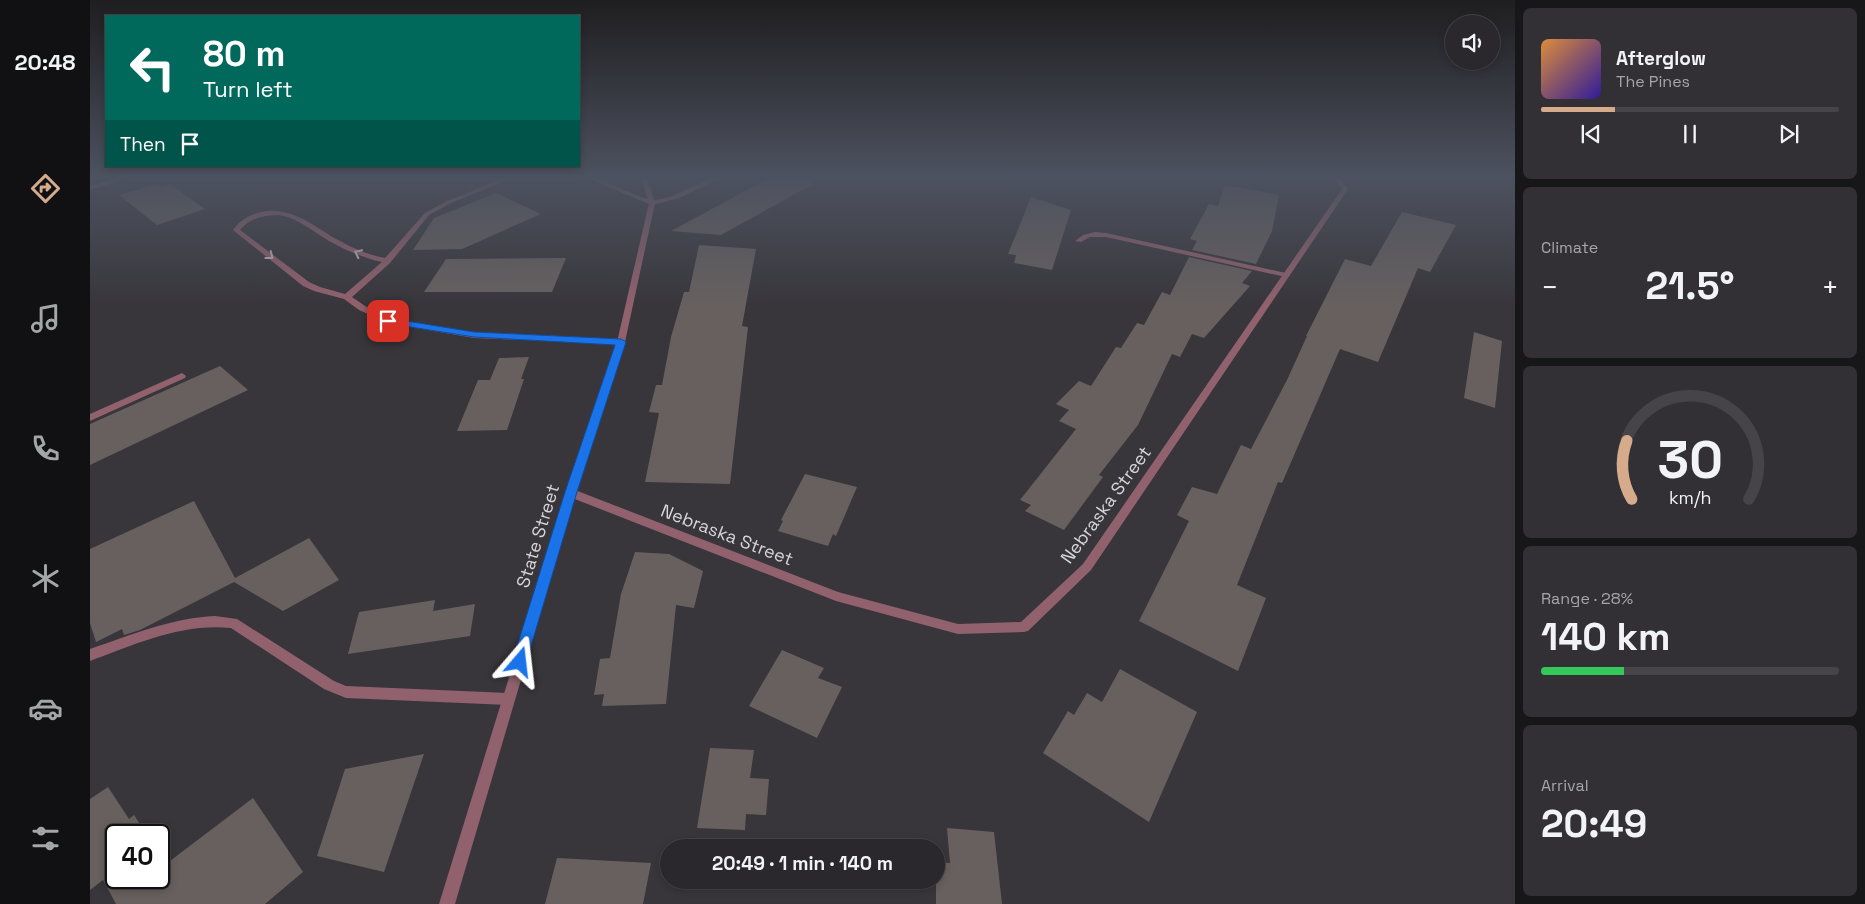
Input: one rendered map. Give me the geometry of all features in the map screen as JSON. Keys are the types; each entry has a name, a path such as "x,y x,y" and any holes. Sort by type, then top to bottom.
{"street":[{"path":"246,220 241,223 236,230 306,284 347,297 362,308 388,321 474,334 621,342"},
{"path":"300,220 327,237 364,256 386,261"},
{"path":"347,297 386,261 421,220"},
{"name":"State Street","path":"447,904 571,492 621,342 648,220"},
{"name":"Nebraska Street","path":"571,492 836,596 958,629 1024,627 1086,567 1324,220"},
{"path":"1079,241 1091,234 1106,235 1286,275"},
{"path":"90,418 182,376"},
{"path":"90,655 165,629 201,621 220,620 234,623 329,685 346,692 508,699"}],"building":[{"path":"151,220 171,220 157,225"},
{"path":"433,220 527,220 462,249 413,250"},
{"path":"691,220 748,220 721,235 671,231"},
{"path":"1022,220 1068,220 1052,270 1014,263 1016,255 1008,254"},
{"path":"1200,220 1274,220 1272,231 1256,264 1192,250 1197,241 1190,239"},
{"path":"1397,220 1436,220 1456,225 1430,272 1418,268 1378,362 1340,349 1282,483 1278,482 1237,585 1266,598 1238,671 1139,621 1189,521 1177,515 1192,487 1217,494 1241,445 1251,449 1287,380 1306,336 1345,259 1371,266"},
{"path":"699,245 756,249 742,326 748,327 730,484 645,482 659,413 649,412 656,385 662,385 671,337 684,292 689,292"},
{"path":"1189,257 1252,271 1242,283 1250,286 1204,338 1192,334 1180,357 1172,354 1138,425 1099,475 1103,477 1064,530 1025,511 1031,505 1020,500 1076,429 1059,421 1069,410 1056,404 1079,381 1091,386 1116,347 1121,348 1137,323 1144,325 1162,292 1170,295"},
{"path":"566,258 552,292 424,292 446,259"},
{"path":"1474,332 1502,341 1495,408 1464,398"},
{"path":"529,357 521,379 524,379 507,430 457,431 478,380 490,380 499,358"},
{"path":"220,366 248,390 90,465 90,424"},
{"path":"805,474 857,487 836,536 833,534 828,546 778,531 783,521 781,520"},
{"path":"194,501 235,578 309,538 339,580 283,611 234,582 140,630 124,635 122,629 96,642 90,623 90,549"},
{"path":"635,552 669,554 703,571 694,608 676,605 666,704 602,706 604,694 594,695 600,659 610,658 621,594"},
{"path":"435,600 433,611 475,604 470,636 348,654 359,612"},
{"path":"782,650 824,668 818,678 842,687 817,738 749,706"},
{"path":"1120,669 1197,712 1149,822 1043,753 1068,711 1074,715 1087,693 1102,702"},
{"path":"710,748 754,750 750,778 769,779 766,815 746,814 745,830 697,828"},
{"path":"424,754 384,872 317,856 345,769"},
{"path":"108,787 129,819 134,815 140,824 105,824 105,884 103,880 90,890 90,799"},
{"path":"253,798 303,872 265,904 116,904 108,889 170,889 170,861"},
{"path":"947,828 994,832 1002,904 936,904 936,889 945,889 945,863 950,863"},
{"path":"557,858 651,863 643,904 545,904"}],"route":[{"path":"388,321 474,334 621,342 571,492 520,662"}]}
